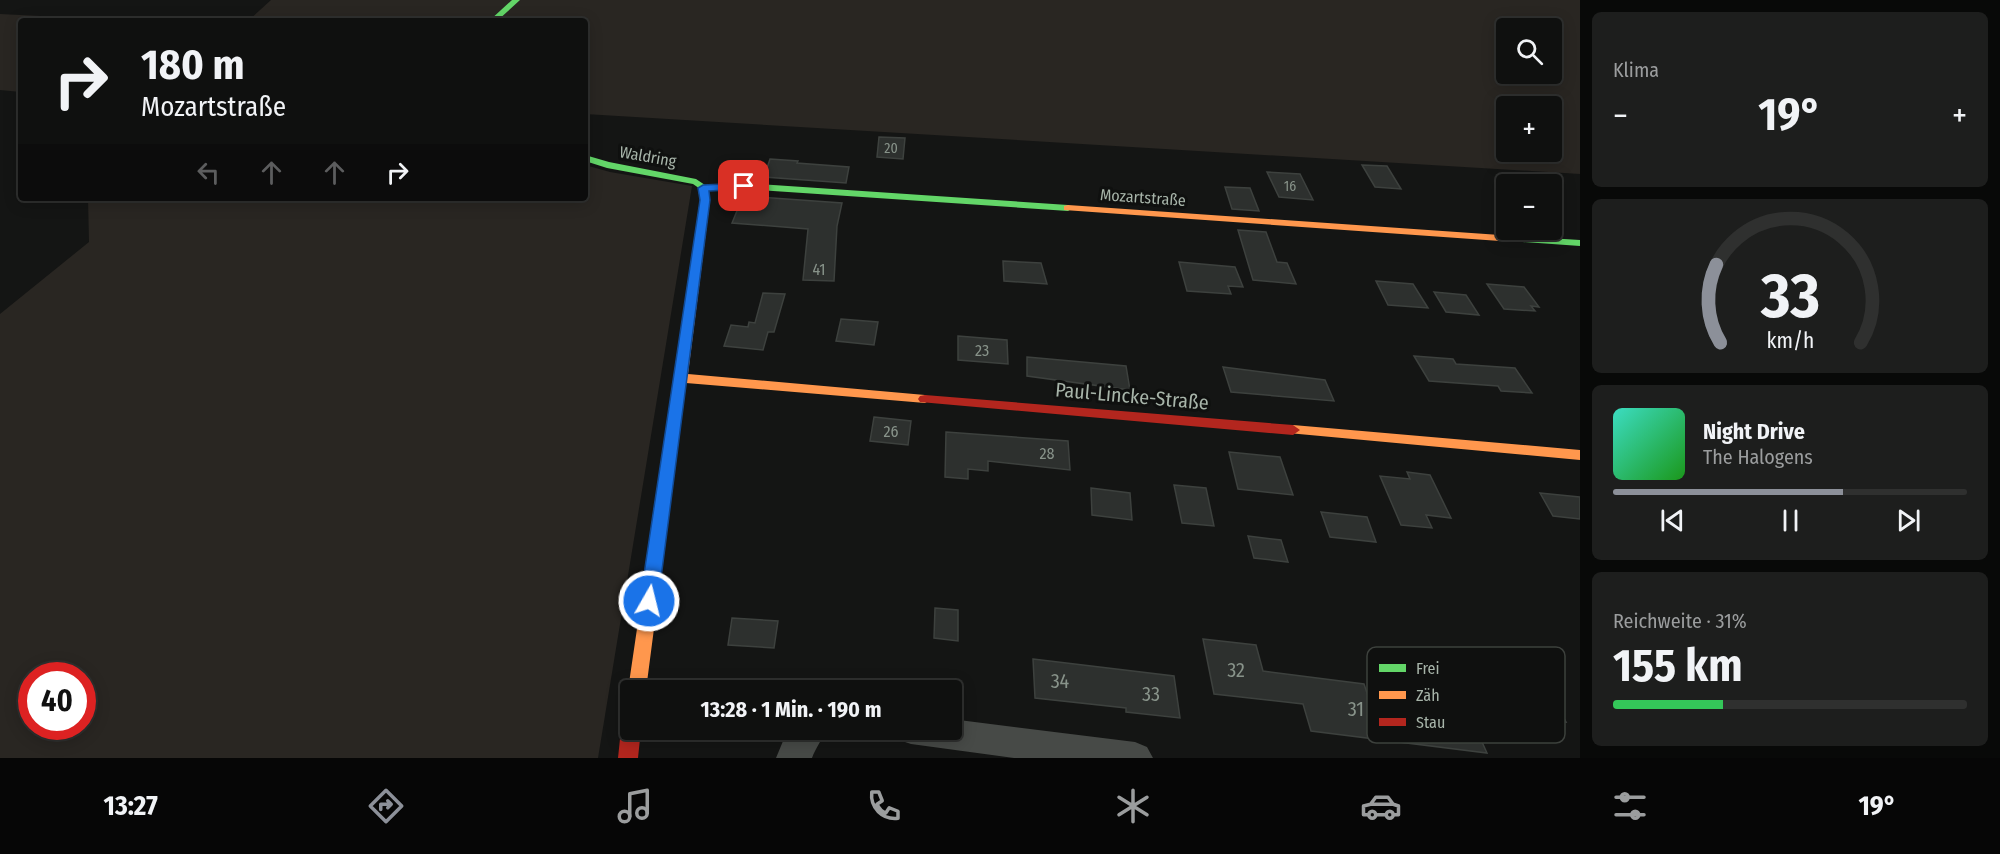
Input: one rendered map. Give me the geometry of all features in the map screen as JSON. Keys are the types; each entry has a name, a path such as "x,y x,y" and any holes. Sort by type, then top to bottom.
{"street":[{"path":"496,18 516,0"},
{"name":"Waldring","path":"588,159 607,165 696,182 703,188"},
{"path":"638,680 705,200 703,188"},
{"name":"Mozartstraße","path":"703,188 763,188 1580,243"},
{"name":"Paul-Lincke-Straße","path":"680,378 1580,455"},
{"path":"962,736 1135,758"},
{"path":"628,758 630,740"},
{"path":"794,758 801,740"}],"shaded area":[{"path":"271,0 1580,0 1580,174 588,114 588,18 251,18"},
{"path":"0,14 81,18 18,18 18,92 0,90"},
{"path":"588,166 610,172 692,186 598,758 0,758 0,314 89,242 88,201 588,201"}],"building":[{"path":"879,137 905,138 903,159 877,157"},
{"path":"770,159 849,167 846,183 764,177"},
{"path":"1362,165 1387,166 1401,189 1375,187"},
{"path":"1267,172 1300,174 1313,200 1279,197"},
{"path":"1225,187 1250,188 1259,211 1232,209"},
{"path":"758,197 842,203 837,226 834,281 803,280 808,229 732,223 741,201 756,202"},
{"path":"1238,230 1266,232 1277,262 1287,263 1296,284 1253,280"},
{"path":"1003,261 1041,263 1047,284 1004,281"},
{"path":"1179,262 1235,267 1243,287 1228,286 1231,294 1187,291"},
{"path":"1376,281 1413,284 1428,308 1388,305"},
{"path":"1487,284 1524,287 1539,307 1531,306 1535,311 1504,309"},
{"path":"1434,292 1466,295 1479,315 1446,312"},
{"path":"763,293 785,294 774,332 768,332 763,350 724,346 731,325 748,327 749,322 755,323"},
{"path":"841,319 878,322 874,345 836,341"},
{"path":"958,336 1007,340 1008,364 958,360"},
{"path":"1414,356 1453,359 1456,364 1515,368 1532,393 1501,391 1498,386 1429,381"},
{"path":"1027,357 1126,366 1130,390 1027,376"},
{"path":"1223,367 1325,380 1334,401 1231,392"},
{"path":"874,417 911,421 908,445 870,441"},
{"path":"946,432 1068,441 1070,470 988,461 988,471 968,469 968,479 945,477"},
{"path":"1229,452 1280,457 1293,495 1238,489"},
{"path":"1407,472 1430,475 1451,518 1426,515 1432,528 1401,525 1380,476 1410,479"},
{"path":"1174,485 1206,488 1214,526 1182,523"},
{"path":"1091,488 1130,493 1132,520 1092,515"},
{"path":"1540,493 1580,497 1580,519 1553,516"},
{"path":"1321,512 1367,517 1376,542 1330,537"},
{"path":"1248,536 1281,540 1288,562 1254,558"},
{"path":"935,608 958,610 958,641 934,638"},
{"path":"732,618 778,621 774,648 728,645"},
{"path":"1203,639 1256,645 1263,671 1364,684 1367,693 1367,738 1311,731 1303,704 1214,694"},
{"path":"1033,659 1174,676 1180,718 1126,712 1126,708 1035,698"},
{"path":"1407,743 1482,743 1487,753"}],"traffic: fast":[{"path":"496,18 516,0"},
{"path":"588,159 607,165 696,182 703,188"},
{"path":"703,188 744,186 1068,208"},
{"path":"1532,240 1580,243"}],"traffic: slow":[{"path":"638,680 705,200 703,188"},
{"path":"1068,208 1496,238"},
{"path":"680,378 925,399"},
{"path":"1293,430 1580,455"}],"traffic: jam":[{"path":"925,399 1293,430"},
{"path":"628,758 630,740"}],"route":[{"path":"649,601 705,200 703,188 744,186"}]}
